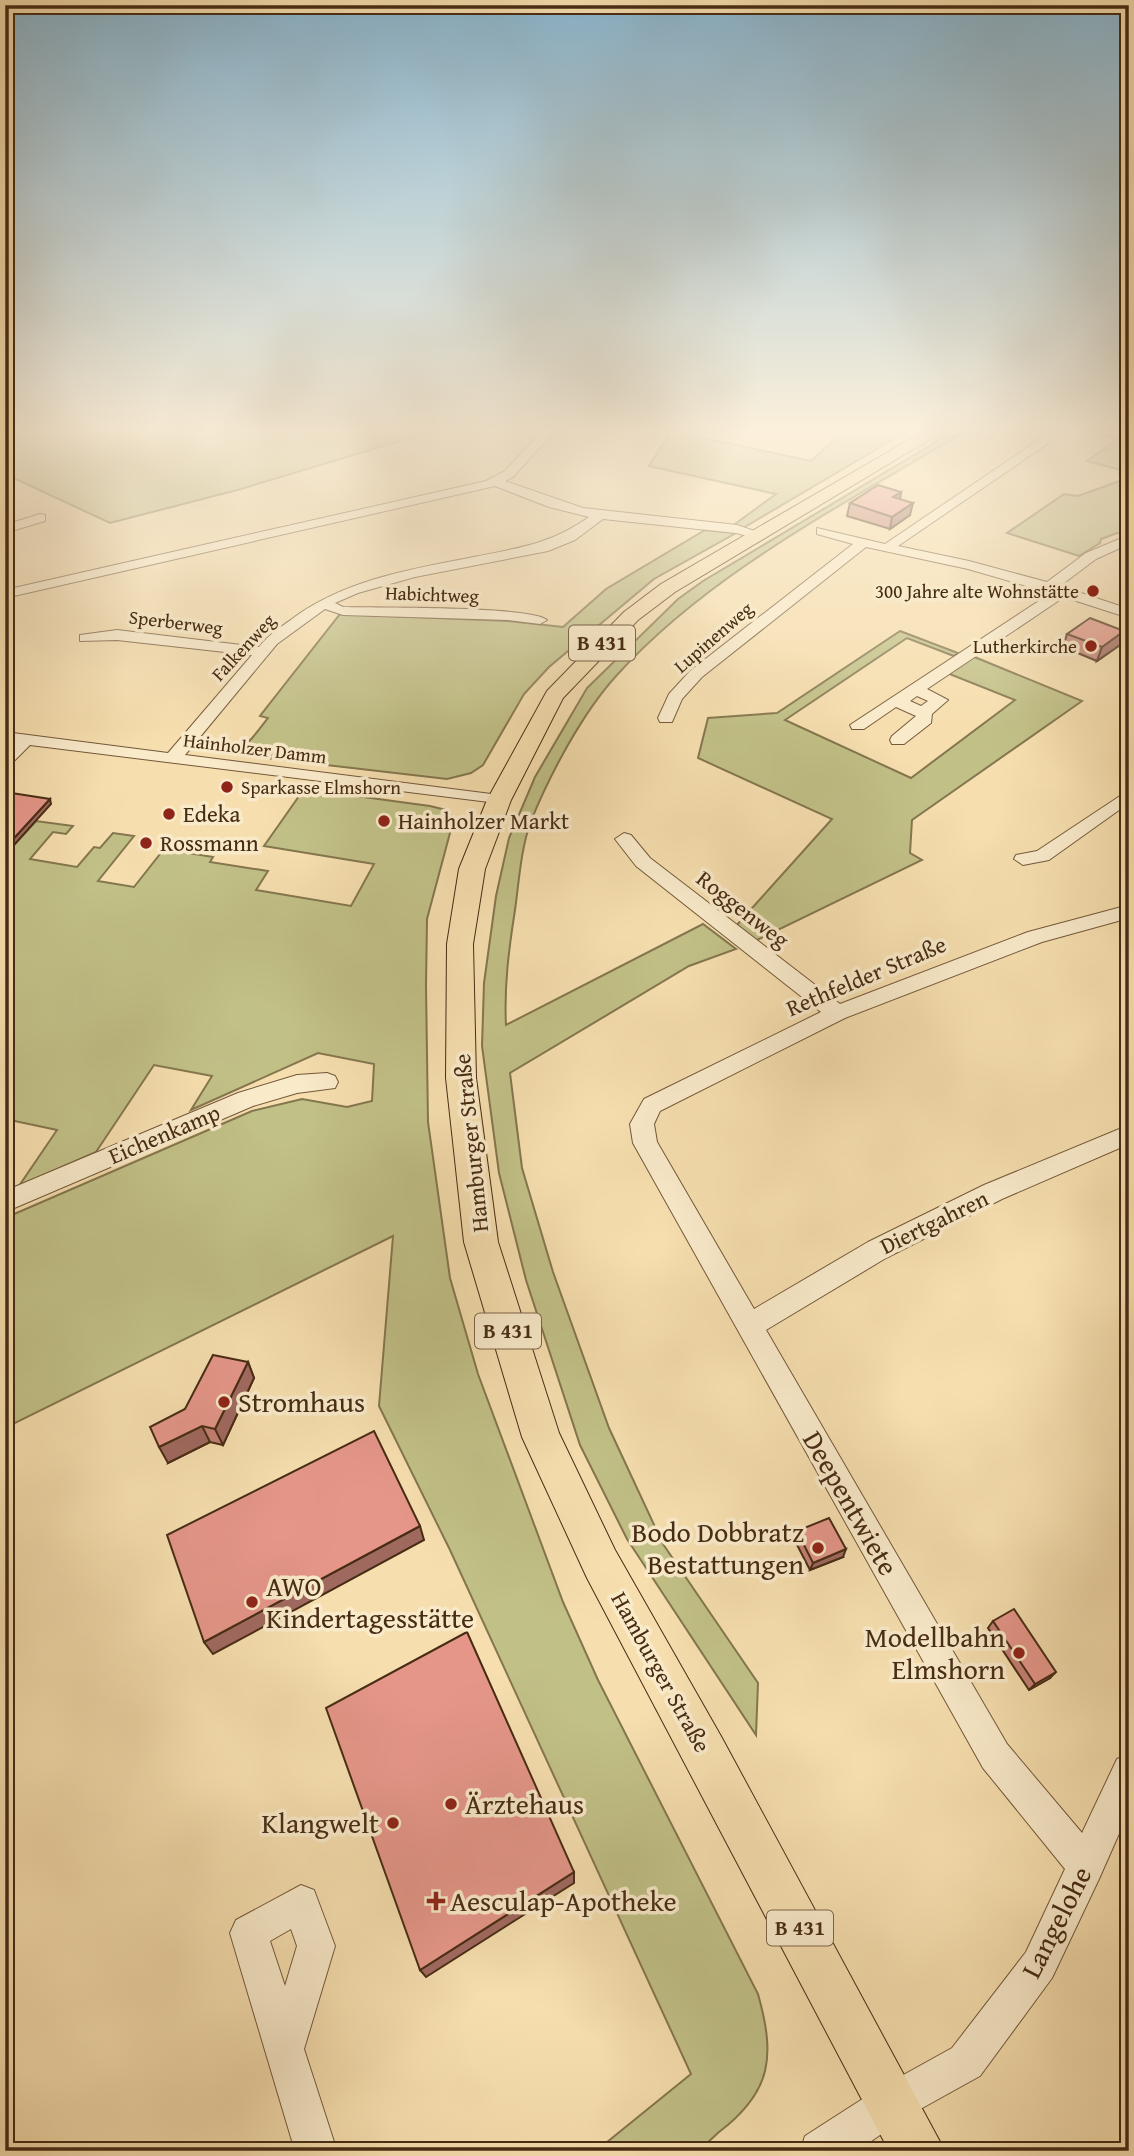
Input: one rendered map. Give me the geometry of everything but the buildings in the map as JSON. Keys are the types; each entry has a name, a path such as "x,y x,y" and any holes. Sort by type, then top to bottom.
{"main road":[{"name":"Hamburger Straße","path":"772,528 654,597 588,657 554,695 499,800 472,869 460,944 461,1078 481,1242 541,1437 595,1552 812,1949 918,2151"}],"street":[{"path":"5,594 296,528"},
{"name":"Falkenweg","path":"173,759 262,652 283,631 326,602 353,590 413,573 543,548 570,537 583,528"},
{"path":"723,528 759,535"},
{"path":"890,546 917,528"},
{"path":"822,531 862,544 890,546 1056,589 1129,614"},
{"path":"898,702 1056,589 1091,556 1129,539"},
{"name":"Lupinenweg","path":"666,718 675,696 696,674 862,544"},
{"name":"Habichtweg","path":"326,602 334,609 343,611 509,616 540,620"},
{"name":"Sperberweg","path":"85,638 117,635 262,652"},
{"path":"915,690 940,700 923,713"},
{"path":"858,725 892,702 923,713 925,719 898,740"},
{"name":"Hainholzer Damm","path":"5,737 499,800"},
{"path":"5,760 26,740"},
{"path":"1023,859 1042,856 1129,795"},
{"path":"1112,808 1129,823"},
{"name":"Roggenweg","path":"624,839 643,862 837,1013"},
{"name":"Rethfelder Straße","path":"642,1124 652,1105 837,1013 1035,937 1129,911"},
{"name":"Eichenkamp","path":"5,1202 246,1099 298,1084 327,1082"},
{"name":"Deepentwiete","path":"642,1124 645,1143 995,1756 1086,1866"},
{"name":"Diertgahren","path":"748,1327 877,1250 993,1192 1129,1134"},
{"name":"Langelohe","path":"820,2151 892,2103 966,2062 1039,1965 1129,1771"},
{"path":"285,2048 316,2151"}],"shaded area":[{"path":"792,528 803,528 739,570 655,637 604,690 568,744 531,821 525,842 508,967 506,1025 703,924 736,949 689,966 510,1073 522,1168 553,1272 609,1428 663,1544 758,1683 756,1735 627,1539 580,1445 526,1280 499,1173 482,1046 484,983 496,896 509,838 535,777 587,688 678,599"},
{"path":"1015,528 1129,528 1129,534 1117,533 1101,539 1100,543 1079,556 1007,533"},
{"path":"705,530 736,533 654,579 549,667 524,694 483,765 471,773 447,779 197,750 201,744 234,748 247,743 268,718 260,716 340,614 508,621 563,627 606,589"},
{"path":"900,631 958,653 954,656 907,638 785,720 911,778 1015,700 947,673 972,656 1082,701 912,820 910,853 922,860 755,941 736,926 832,819 698,758 708,718 777,713"},
{"path":"304,789 430,806 446,810 454,818 427,919 426,986 428,1122 450,1278 478,1374 563,1602 598,1680 758,1994 767,2036 765,2070 760,2086 750,2102 704,2146 694,2151 596,2151 691,2074 450,1550 379,1406 393,1236 5,1428 5,1218 252,1111 302,1099 347,1107 372,1101 374,1064 318,1053 191,1110 212,1076 154,1065 96,1152 19,1186 57,1130 5,1119 5,855 36,821 73,826 66,834 53,832 30,859 77,867 94,847 100,848 113,833 134,836 98,881 134,887 164,849 213,857 210,862 268,871 256,890 351,906 374,864 264,846"}],"place":[{"name":"300 Jahre alte Wohnstätte","path":"1093,591"},
{"name":"Lutherkirche","path":"1091,646"},
{"name":"Sparkasse Elmshorn","path":"227,787"},
{"name":"Edeka","path":"169,814"},
{"name":"Hainholzer Markt","path":"384,821"},
{"name":"Rossmann","path":"146,843"},
{"name":"Stromhaus","path":"224,1402"},
{"name":"Bodo Dobbratz Bestattungen","path":"818,1548"},
{"name":"AWO Kindertagesstätte","path":"252,1602"},
{"name":"Modellbahn Elmshorn","path":"1019,1653"},
{"name":"Ärztehaus","path":"451,1804"},
{"name":"Klangwelt","path":"393,1823"},
{"name":"Aesculap-Apotheke","path":"436,1901"}]}
